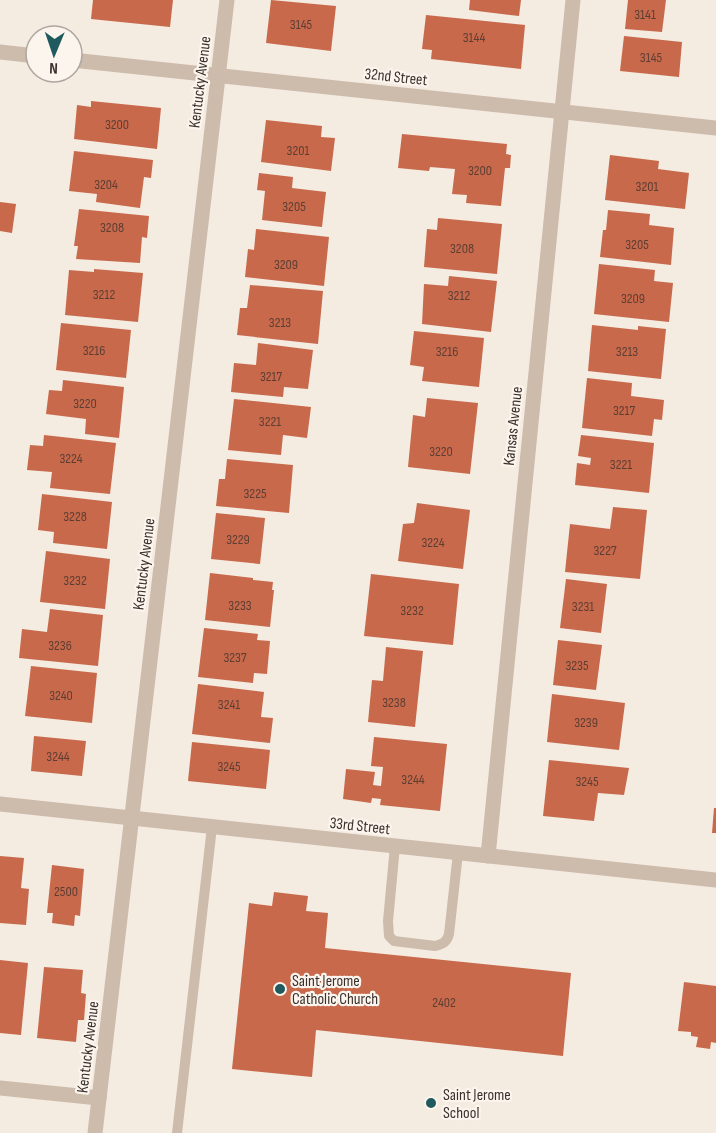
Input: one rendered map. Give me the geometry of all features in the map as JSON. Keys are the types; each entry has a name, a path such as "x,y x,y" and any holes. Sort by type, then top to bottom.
{"street":[{"name":"Kentucky Avenue","path":"95,1133 227,0"},
{"name":"Kansas Avenue","path":"488,856 573,0"},
{"path":"0,52 24,55"},
{"name":"32nd Street","path":"84,61 716,128"},
{"name":"33rd Street","path":"0,804 716,880"},
{"path":"0,1088 99,1098"}],"lane":[{"path":"177,1133 212,827"},
{"path":"394,846 388,921 389,936 394,941 435,946 442,945 449,934 458,853"}],"building":[{"path":"93,0 173,0 170,27 91,19"},
{"path":"271,0 336,6 331,51 266,43"},
{"path":"470,0 521,0 519,16 469,10"},
{"path":"628,0 666,0 662,32 625,29"},
{"path":"426,15 525,25 521,69 431,59 432,50 422,49"},
{"path":"624,36 682,42 679,77 620,71"},
{"path":"91,101 161,108 157,149 74,139 77,105 91,107"},
{"path":"266,120 322,126 321,137 335,138 331,171 261,162"},
{"path":"402,134 507,144 506,154 511,155 510,168 505,168 501,206 466,203 467,195 452,194 455,169 430,167 429,171 398,168"},
{"path":"74,151 153,160 151,178 144,177 140,208 96,202 97,194 69,191"},
{"path":"610,155 659,161 658,169 689,173 685,209 605,200"},
{"path":"259,173 293,177 292,188 326,192 322,227 262,220 265,191 257,190"},
{"path":"0,202 16,204 12,233 0,231"},
{"path":"79,209 149,216 147,238 142,237 140,263 76,259 78,246 74,246"},
{"path":"608,210 650,214 649,225 674,228 671,265 600,257"},
{"path":"438,218 502,224 497,274 424,267 427,229 437,230"},
{"path":"256,229 329,237 324,286 245,277 248,249 254,250"},
{"path":"599,264 655,270 654,281 673,283 669,322 594,314"},
{"path":"94,269 143,273 138,322 65,315 69,270 94,272"},
{"path":"449,276 497,281 491,332 422,324 424,284 448,286"},
{"path":"250,285 323,291 318,344 237,335 240,308 247,308"},
{"path":"61,323 131,330 126,378 56,370"},
{"path":"592,325 638,330 638,326 666,329 661,379 588,371"},
{"path":"414,331 484,338 479,387 422,381 424,367 410,365"},
{"path":"258,343 313,350 308,389 284,387 283,397 231,392 234,363 256,365"},
{"path":"587,378 632,383 631,396 664,400 662,420 654,419 652,436 582,428"},
{"path":"63,380 124,387 119,438 85,434 86,419 46,414 49,390 62,391"},
{"path":"427,398 478,403 470,474 408,467 413,415 425,417"},
{"path":"234,399 311,407 307,438 283,435 281,455 228,450"},
{"path":"44,435 116,443 110,494 50,488 52,472 27,470 30,445 43,446"},
{"path":"581,435 654,443 649,493 575,485 577,463 590,465 591,458 578,456"},
{"path":"227,459 293,465 289,513 216,506 219,479 225,479"},
{"path":"42,494 112,502 107,549 53,543 54,532 38,530"},
{"path":"417,503 470,510 463,569 398,561 403,524 414,523"},
{"path":"613,507 647,510 640,579 565,572 570,524 610,529"},
{"path":"216,513 265,518 260,564 211,559"},
{"path":"46,551 110,559 105,609 40,602"},
{"path":"210,573 273,582 270,627 205,620"},
{"path":"371,574 459,584 453,645 364,636"},
{"path":"566,579 607,584 601,633 560,628"},
{"path":"50,609 103,615 98,666 19,658 22,629 47,632"},
{"path":"204,628 258,634 257,640 270,641 267,674 254,673 253,683 198,677"},
{"path":"558,640 602,645 596,690 553,685"},
{"path":"386,647 423,651 415,727 368,722 372,680 383,681"},
{"path":"31,666 97,673 92,723 25,716"},
{"path":"198,684 264,692 261,717 273,718 270,743 192,734"},
{"path":"552,694 625,703 619,750 547,742"},
{"path":"34,736 86,741 82,776 31,771"},
{"path":"374,737 447,744 440,811 380,805 381,799 372,798 371,803 343,799 346,769 375,772 373,785 381,786 383,767 371,766"},
{"path":"192,742 270,750 266,789 188,781"},
{"path":"549,760 629,768 624,795 598,793 594,821 543,816"},
{"path":"714,808 716,808 716,833 712,833"},
{"path":"0,856 24,858 21,888 29,889 26,925 0,923"},
{"path":"52,865 84,869 80,916 75,915 74,926 52,923 53,913 47,913"},
{"path":"274,892 308,896 306,911 328,913 325,948 571,973 563,1056 316,1030 312,1077 232,1069 249,903 272,906"},
{"path":"0,960 28,963 21,1035 0,1033"},
{"path":"44,967 83,970 81,993 86,994 84,1020 78,1020 76,1042 37,1038"},
{"path":"684,982 716,986 716,1043 711,1042 710,1049 696,1047 698,1037 691,1036 691,1032 678,1031"}],"place":[{"name":"Saint Jerome Catholic Church","path":"280,989"},
{"name":"Saint Jerome School","path":"431,1103"}]}
